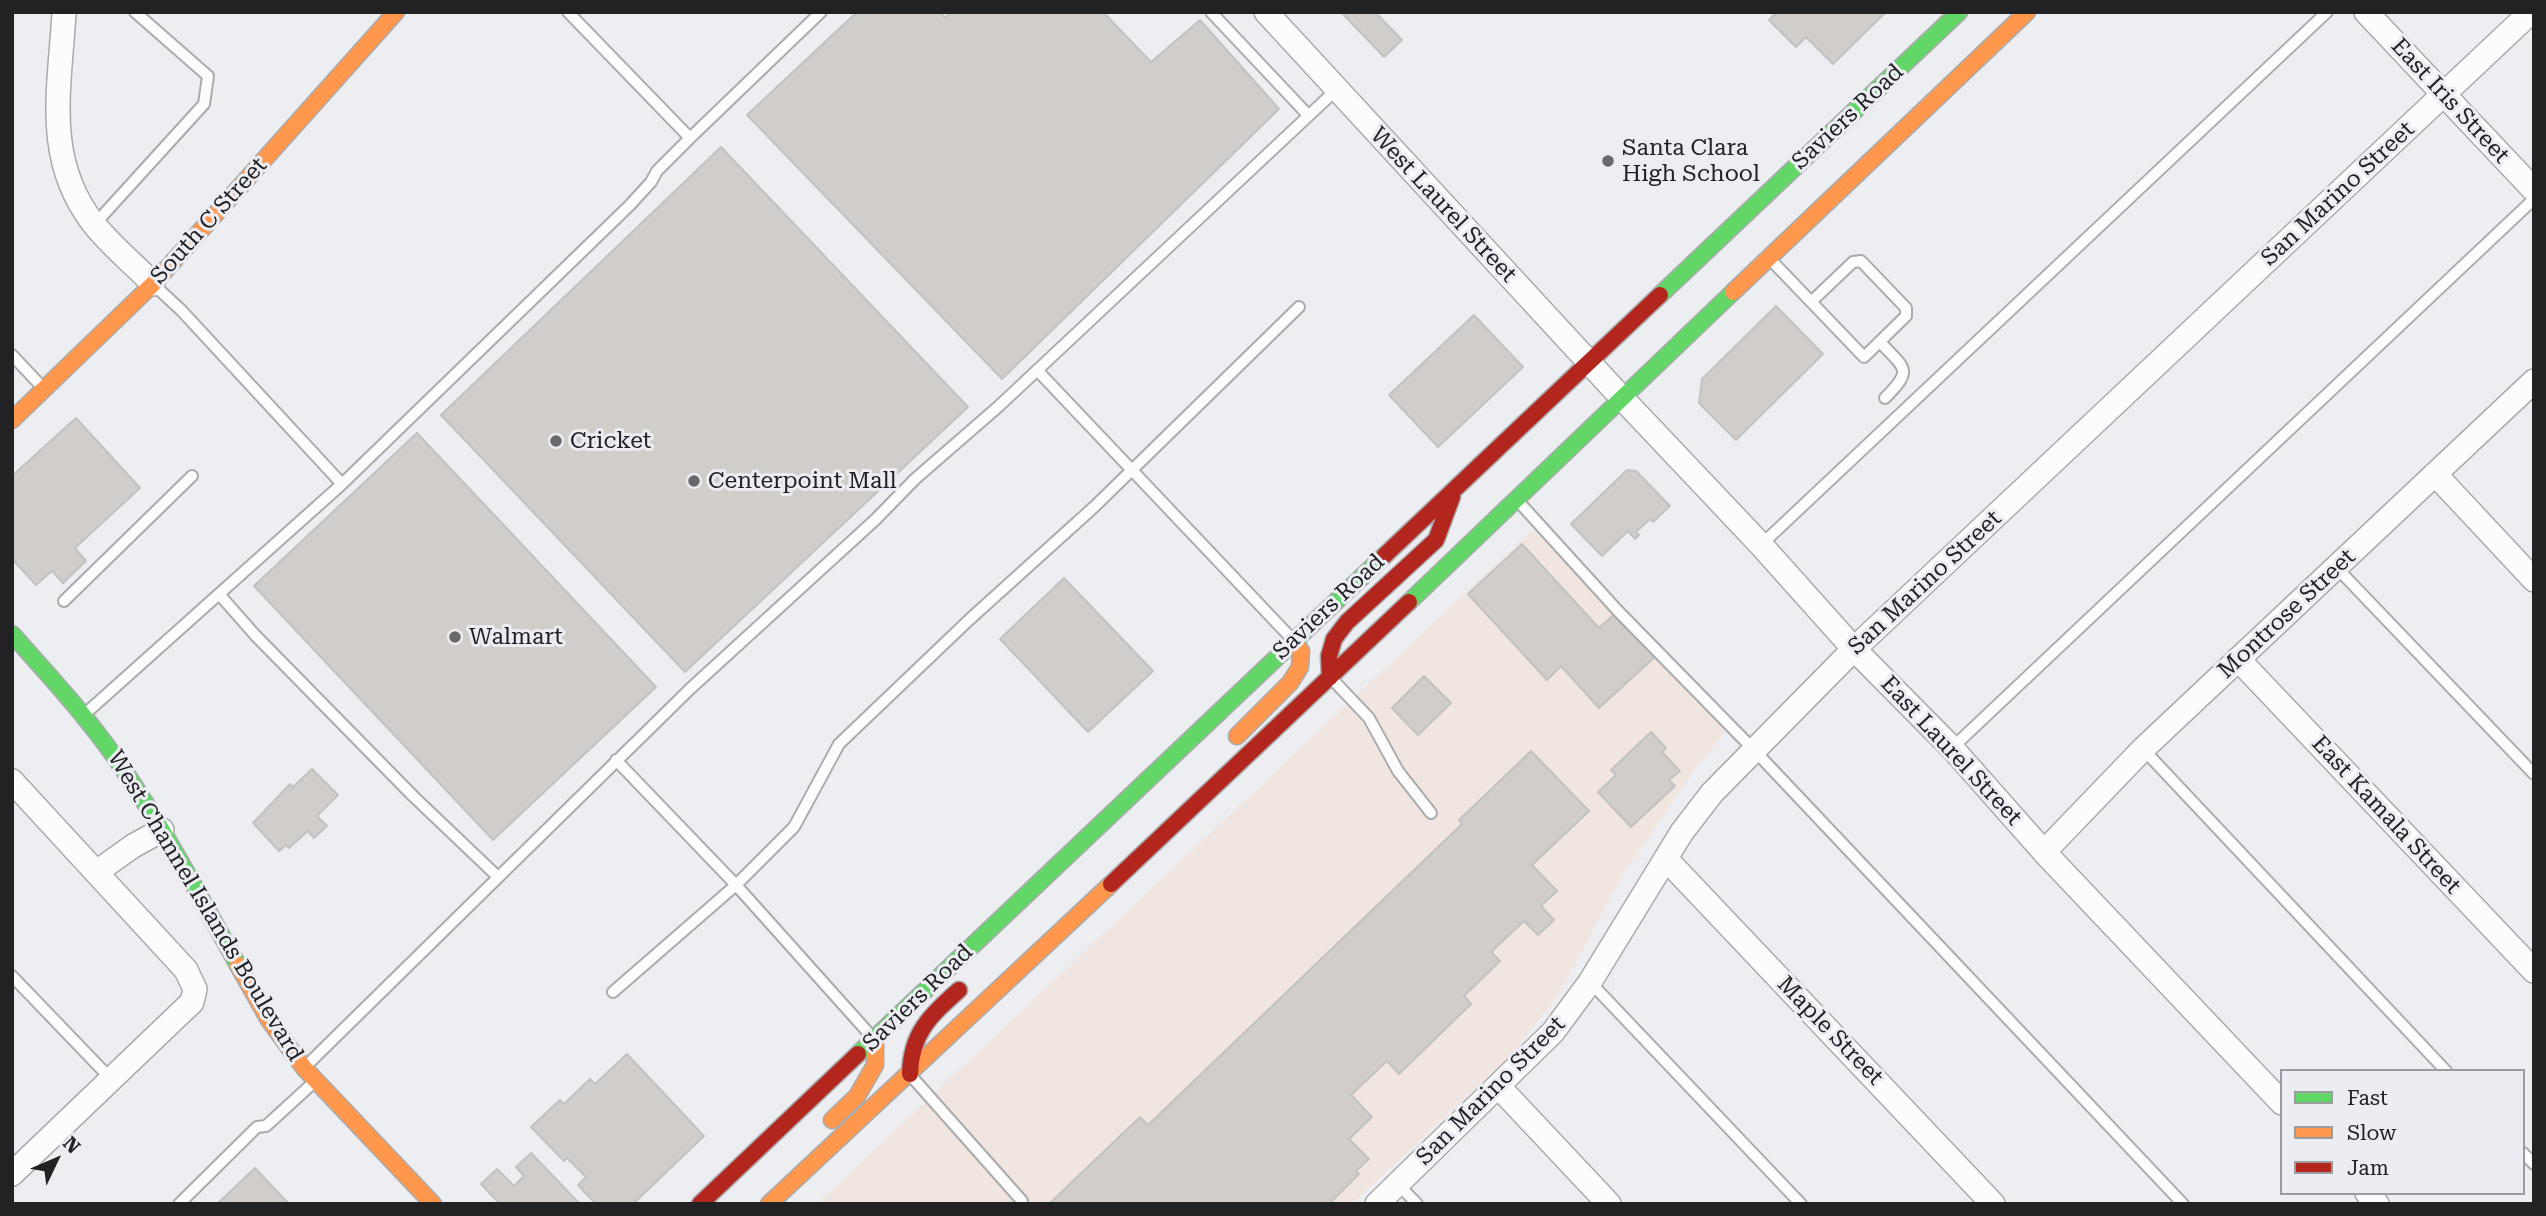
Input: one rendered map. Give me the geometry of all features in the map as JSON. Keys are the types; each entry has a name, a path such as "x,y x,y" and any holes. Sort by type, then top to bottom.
{"main road":[{"name":"South C Street","path":"16,410 45,390 153,284 397,12"},
{"name":"Saviers Road","path":"700,1204 1959,12"},
{"name":"Saviers Road","path":"771,1201 910,1074 1330,677 2026,12"},
{"path":"1330,677 1329,656 1334,639 1348,622 1436,540 1455,489"},
{"name":"West Channel Islands Boulevard","path":"12,634 84,715 127,774 162,830 269,1020 309,1074 433,1204"},
{"path":"1227,746 1290,683 1300,667 1301,652 1293,641"},
{"path":"1033,912 1056,867"},
{"path":"1048,944 1061,909"},
{"path":"910,1074 909,1054 929,1017 971,978"},
{"path":"817,1135 857,1096 875,1065 875,1040"},
{"path":"771,1201 797,1154"}],"street":[{"path":"64,12 57,103 59,142 66,176 94,225 153,284"},
{"name":"West Laurel Street","path":"1266,12 1621,397"},
{"name":"East Iris Street","path":"2366,12 2534,190"},
{"name":"San Marino Street","path":"1377,1204 1553,1032 1590,982 1682,832 1712,793 1854,649 2531,12"},
{"name":"Montrose Street","path":"2044,852 2143,748 2533,383"},
{"name":"East Laurel Street","path":"1621,397 1762,545 1854,649 1952,748 2044,852 2280,1101"},
{"path":"2435,474 2534,580"},
{"name":"East Kamala Street","path":"2238,659 2534,971"},
{"path":"12,781 98,871 186,970 195,989 191,1002 13,1173"},
{"path":"98,871 162,830"},
{"name":"Maple Street","path":"1667,860 1993,1204"},
{"path":"1499,1087 1609,1204"}],"lane":[{"path":"94,225 204,104 208,76 135,12"},
{"path":"568,12 690,138"},
{"path":"84,715 342,484 630,205 651,182 657,171 821,12"},
{"path":"1211,12 1308,116"},
{"path":"1762,545 2327,12"},
{"path":"179,1204 257,1127 266,1126 309,1074 497,876 616,760 1336,90"},
{"path":"1952,748 2534,199"},
{"path":"1768,257 1811,302 1864,357 1906,316 1906,308 1861,261 1853,262 1811,302"},
{"path":"153,284 181,310 342,484"},
{"path":"613,992 736,886 794,827 839,744 1132,470 1298,307"},
{"path":"1880,342 1902,366 1904,376 1902,382 1885,398"},
{"path":"12,355 45,390"},
{"path":"1037,370 1293,641"},
{"path":"64,601 192,475"},
{"path":"1516,499 1618,611 1754,750 2183,1204"},
{"path":"2336,568 2534,774"},
{"path":"219,594 255,635 413,796 497,876"},
{"path":"1330,677 1369,718 1398,771 1431,813"},
{"path":"2143,748 2444,1069"},
{"path":"616,760 736,886 875,1040"},
{"path":"12,976 111,1079"},
{"path":"1590,982 1801,1204"},
{"path":"910,1074 1022,1201"},
{"path":"1398,1184 1418,1204"}],"shaded area":[{"path":"1533,529 1727,730 1697,766 1623,874 1559,994 1511,1055 1352,1204 817,1204"}],"building":[{"path":"857,12 941,12 945,18 951,12 1103,12 1151,62 1200,20 1279,109 1002,379 747,115"},
{"path":"1341,12 1379,12 1377,14 1402,40 1384,57"},
{"path":"1777,12 1886,12 1833,64 1806,37 1796,47 1769,20"},
{"path":"721,147 968,407 685,672 441,415"},
{"path":"1776,306 1823,354 1736,440 1699,403 1702,379"},
{"path":"1474,315 1523,367 1438,447 1389,395"},
{"path":"76,418 140,488 75,548 86,561 63,583 52,571 36,585 12,559 12,476"},
{"name":"Walmart","path":"417,433 656,687 493,840 254,586"},
{"path":"1627,470 1636,471 1670,506 1653,522 1650,519 1636,532 1639,535 1635,539 1628,531 1602,556 1571,524"},
{"path":"1522,544 1599,628 1618,611 1657,655 1599,708 1561,666 1547,680 1468,594"},
{"path":"1064,578 1153,671 1088,732 1000,639"},
{"path":"1424,676 1451,703 1418,735 1392,708"},
{"path":"1651,732 1666,748 1662,752 1680,771 1669,780 1675,786 1631,827 1598,792 1616,775 1611,770"},
{"path":"1531,751 1589,811 1532,865 1557,891 1541,906 1554,920 1538,935 1524,921 1491,952 1500,961 1464,996 1471,1004 1399,1074 1387,1061 1351,1095 1372,1117 1349,1139 1369,1159 1356,1171 1359,1174 1329,1204 1049,1204 1140,1117 1148,1125 1462,824 1459,820"},
{"path":"312,769 338,795 317,816 327,826 314,838 308,831 289,848 286,845 279,851 253,823 290,784 293,787"},
{"path":"627,1054 704,1136 633,1204 596,1204 578,1185 586,1177 567,1158 564,1161 531,1127 560,1100 564,1104 590,1079 595,1084"},
{"path":"531,1153 580,1204 500,1204 481,1184 497,1169 514,1186 524,1176 516,1167"},
{"path":"255,1168 289,1204 217,1204"}],"traffic: fast":[{"path":"1660,295 1959,12"},
{"path":"1409,602 1733,292"},
{"path":"858,1054 1384,556"},
{"path":"12,634 72,702 114,756 171,845 238,965"}],"traffic: slow":[{"path":"12,420 153,284 396,12"},
{"path":"1733,292 2027,12"},
{"path":"1237,736 1290,683 1300,667 1301,651 1293,641"},
{"path":"769,1204 1111,884"},
{"path":"238,965 269,1020 304,1068 433,1204"},
{"path":"832,1120 857,1096 875,1065 875,1040"}],"traffic: jam":[{"path":"1384,556 1660,295"},
{"path":"1330,677 1329,656 1334,639 1347,622 1436,540 1452,497"},
{"path":"1111,884 1409,602"},
{"path":"910,1074 918,1036 939,1008 959,990"},
{"path":"700,1204 858,1054"}],"place":[{"name":"Santa Clara High School","path":"1608,161"},
{"name":"Cricket","path":"556,441"},
{"name":"Centerpoint Mall","path":"694,481"},
{"name":"Walmart","path":"455,637"}]}
